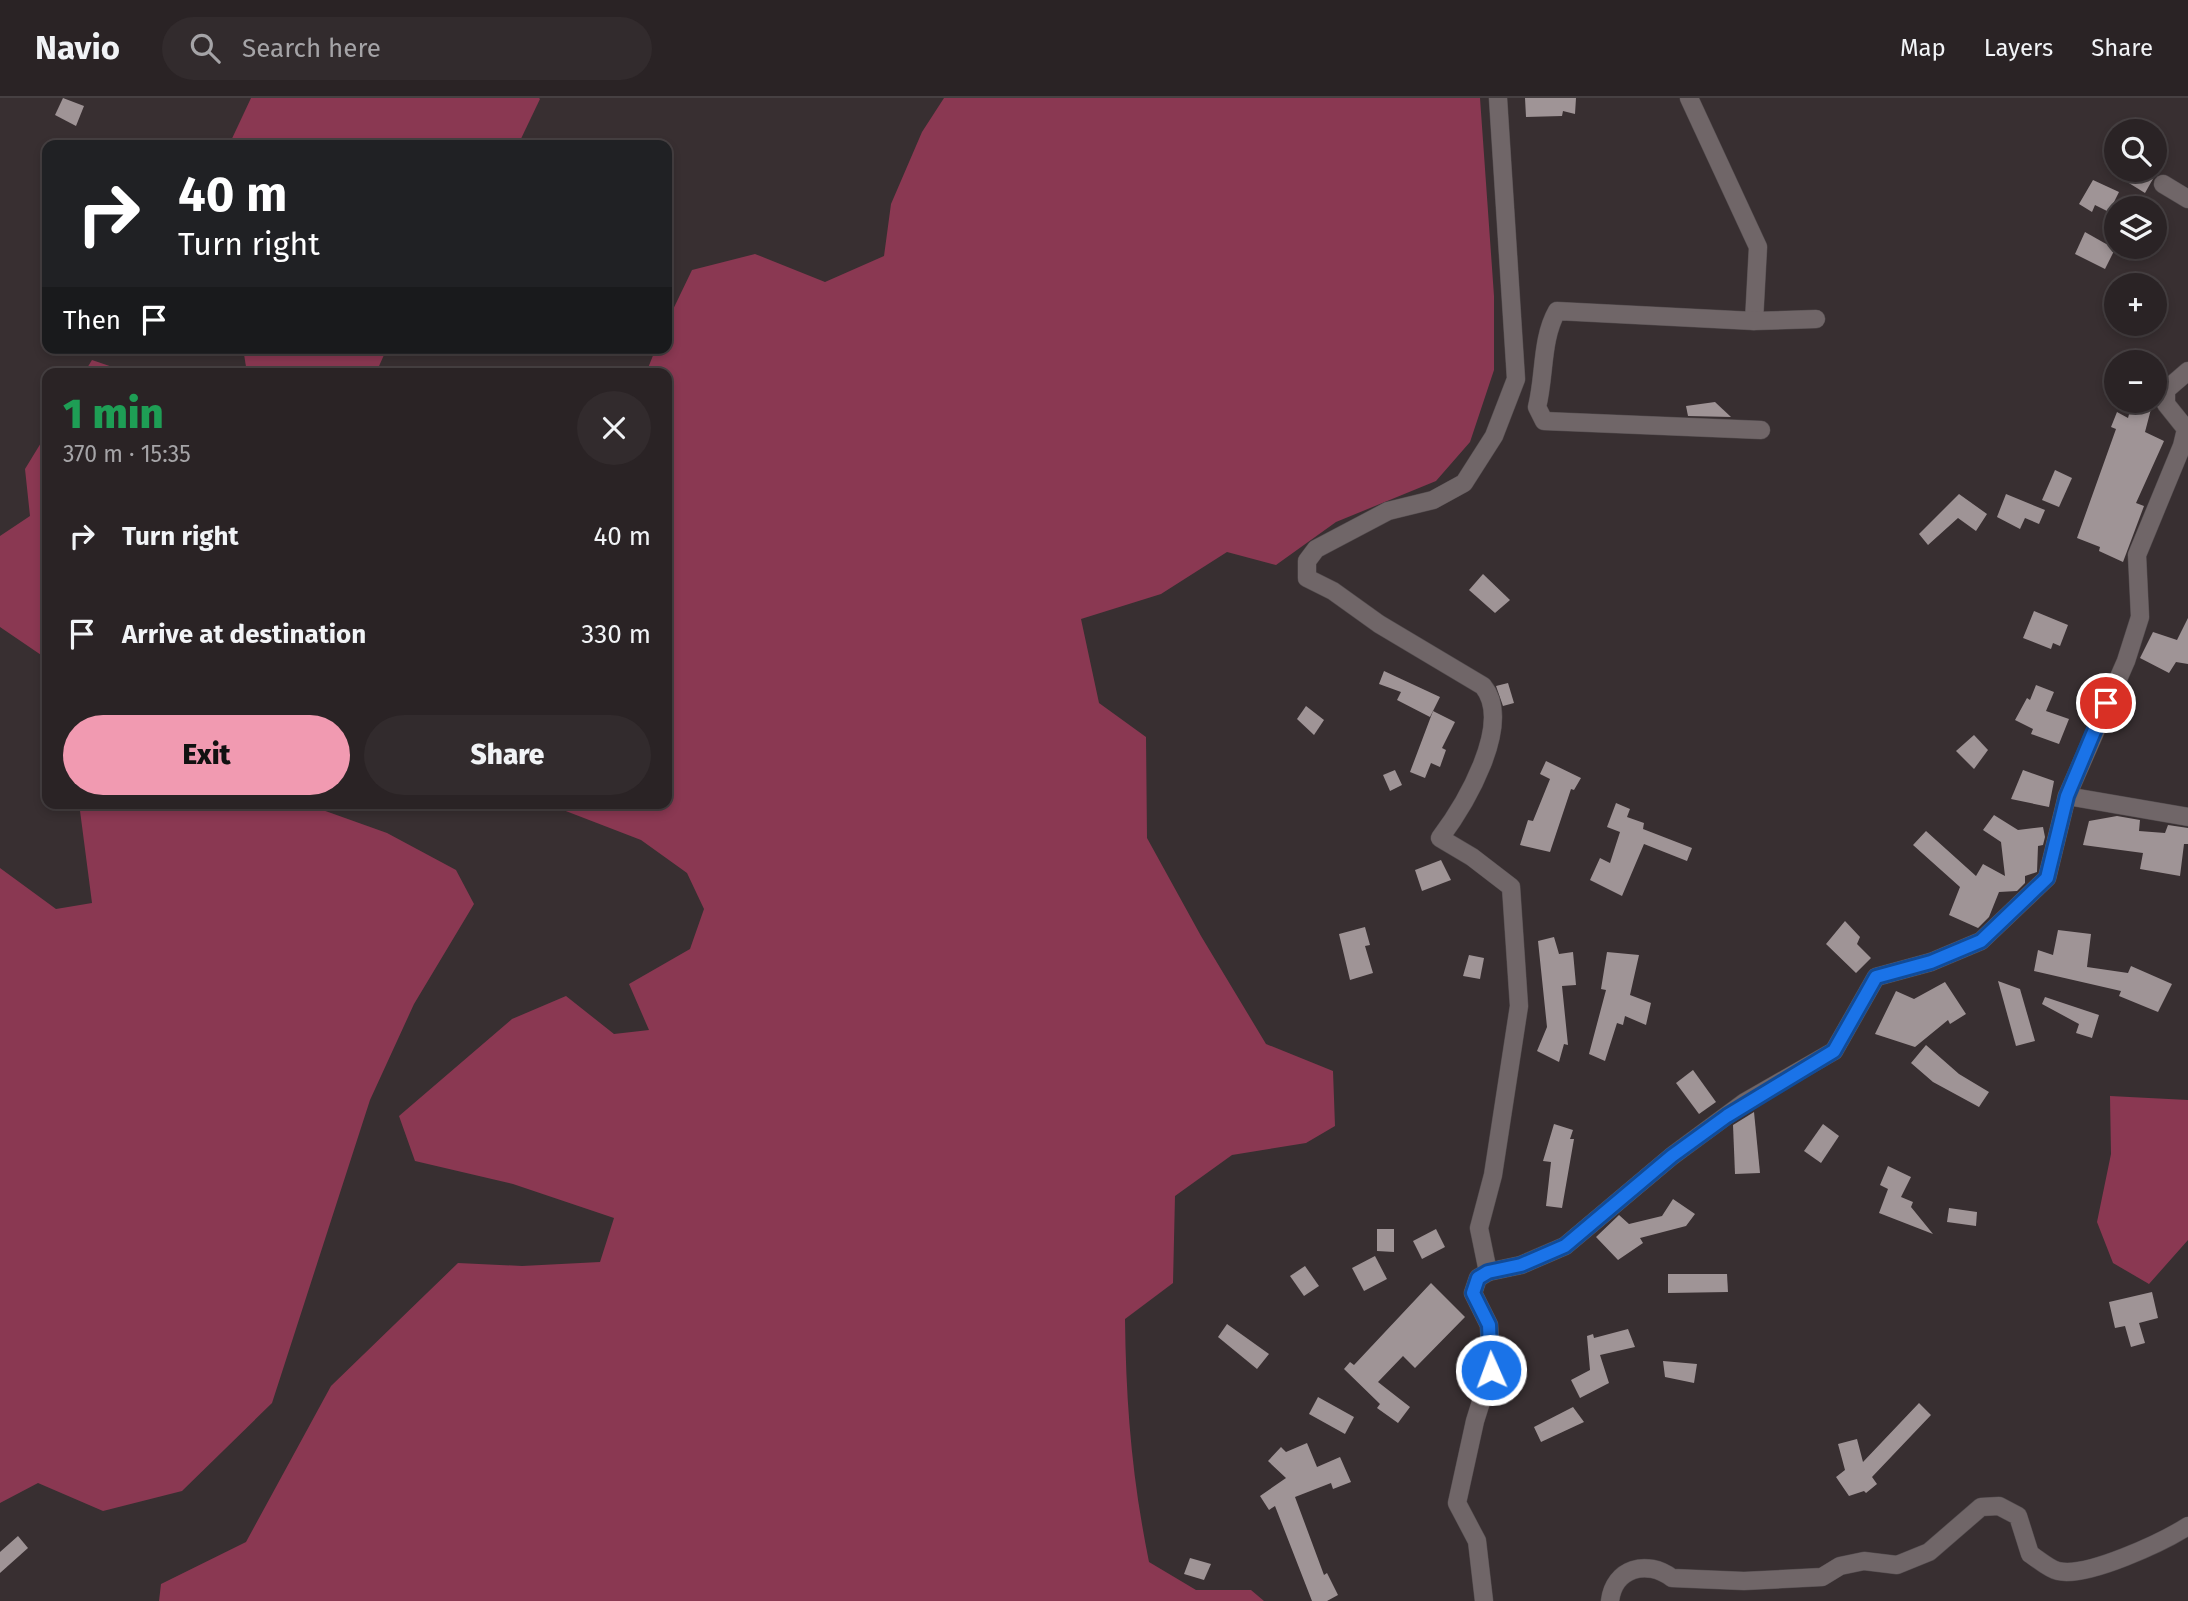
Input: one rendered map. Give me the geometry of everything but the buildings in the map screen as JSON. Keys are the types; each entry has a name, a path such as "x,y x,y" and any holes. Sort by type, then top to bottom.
{"street":[{"path":"1488,1272 1479,1228 1493,1175 1519,1006 1511,887 1440,838 1456,817 1484,760 1494,713 1483,686 1379,624 1333,591 1307,579 1307,561 1315,549 1388,511 1433,500 1464,483 1494,436 1516,379 1498,98"},
{"path":"1689,98 1758,247 1754,321"},
{"path":"2163,184 2188,199"},
{"path":"1761,430 1544,421 1537,407 1543,382 1548,326 1557,312 1754,321 1816,319"},
{"path":"1484,1601 1478,1541 1457,1503 1475,1421 1491,1370 1489,1325 1473,1293 1478,1278 1488,1272 1521,1265 1565,1246 1672,1156 1735,1110 1834,1051 1876,977 1931,962 1981,941 2047,878 2067,796 2126,661 2140,617 2137,555 2182,446 2186,429 2166,404 2166,390 2188,371"},
{"path":"2067,796 2188,817"},
{"path":"1610,1601 1613,1587 1619,1578 1640,1567 1663,1571 1672,1578 1744,1581 1822,1577 1840,1566 1864,1561 1897,1565 1929,1552 1981,1507 1999,1506 2018,1516 2030,1554 2057,1572 2102,1567 2169,1538 2188,1526"}],"shaded area":[{"path":"251,98 540,99 520,140 231,140"},
{"path":"944,98 1480,98 1494,296 1494,370 1470,442 1436,481 1336,522 1276,565 1227,552 1161,594 1081,619 1099,703 1146,737 1147,838 1201,936 1266,1044 1333,1071 1335,1126 1306,1143 1232,1155 1175,1196 1173,1283 1125,1319 1131,1441 1149,1562 1196,1590 1251,1590 1264,1601 159,1601 161,1584 246,1542 331,1386 458,1263 522,1266 600,1262 614,1218 513,1184 415,1161 399,1116 512,1019 566,996 614,1034 649,1030 629,984 690,949 704,909 687,873 641,840 561,809 672,809 672,368 648,368 654,354 672,354 672,312 692,270 755,254 825,282 884,256 891,204 922,132"},
{"path":"244,354 384,354 378,368 246,368"},
{"path":"92,360 115,368 87,368"},
{"path":"42,441 42,656 0,627 0,536 30,516 25,469"},
{"path":"80,809 320,809 387,833 456,870 474,904 414,1004 370,1100 272,1403 182,1491 103,1511 38,1483 0,1503 0,868 56,909 92,903"},
{"path":"2110,1096 2188,1100 2188,1240 2149,1284 2113,1263 2097,1222 2111,1154"}],"route":[{"path":"1491,1370 1489,1325 1473,1293 1478,1278 1488,1272 1521,1265 1565,1246 1672,1156 1745,1102 1834,1051 1876,977 1931,962 1981,941 2047,878 2067,796 2106,703"}]}
